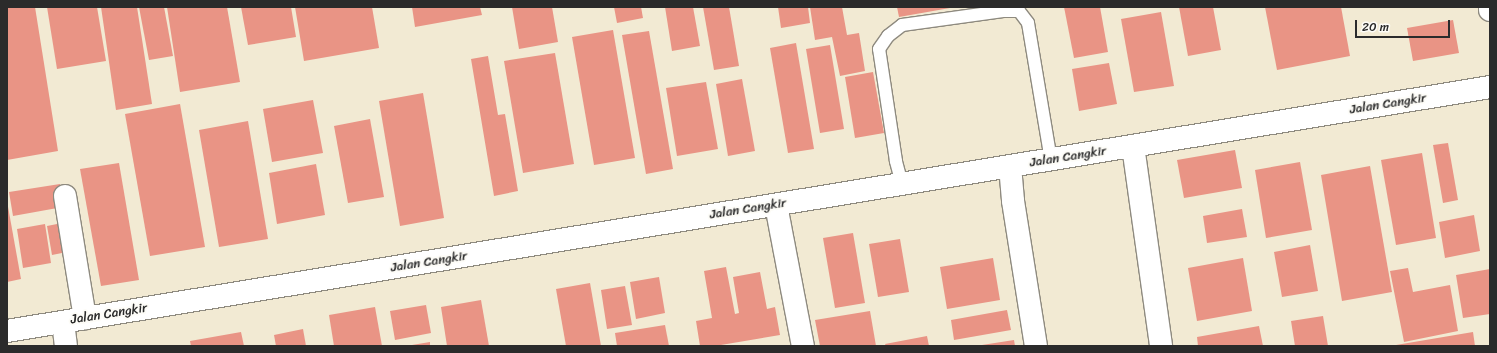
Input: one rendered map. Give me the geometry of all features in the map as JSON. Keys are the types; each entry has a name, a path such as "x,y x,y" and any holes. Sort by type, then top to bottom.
{"street":[{"name":"Jalan Cangkir","path":"7,331 1490,87"},
{"path":"1133,146 1161,346"},
{"path":"1010,166 1013,201 1036,346"},
{"path":"65,196 85,318"},
{"path":"776,205 803,346"},
{"path":"63,322 66,346"}],"lane":[{"path":"902,184 896,161 879,49 888,36 902,25 1003,11 1019,11 1028,23 1051,160"}],"building":[{"path":"7,7 35,7 58,151 7,160"},
{"path":"47,7 97,7 106,61 57,69"},
{"path":"101,7 137,7 152,104 116,110"},
{"path":"139,7 164,7 173,56 149,60"},
{"path":"167,7 227,7 240,82 180,92"},
{"path":"241,7 291,7 296,37 248,45"},
{"path":"295,7 372,7 379,48 304,61"},
{"path":"412,7 480,7 482,15 415,27"},
{"path":"512,7 552,7 558,42 519,49"},
{"path":"614,7 641,7 643,18 617,23"},
{"path":"665,7 693,7 700,46 672,51"},
{"path":"703,7 729,7 739,66 714,70"},
{"path":"778,7 808,7 810,23 781,28"},
{"path":"810,7 842,7 847,35 859,33 865,71 840,76 832,37 815,40"},
{"path":"897,7 950,7 950,8 899,17"},
{"path":"1064,7 1100,7 1108,52 1074,58"},
{"path":"1179,7 1213,7 1221,50 1188,56"},
{"path":"1265,7 1341,7 1350,56 1277,70"},
{"path":"1161,12 1174,86 1134,92 1121,19"},
{"path":"1453,20 1459,53 1413,61 1407,28"},
{"path":"613,30 635,158 594,165 572,37"},
{"path":"649,31 673,169 646,174 622,35"},
{"path":"796,43 814,149 788,153 770,48"},
{"path":"830,45 844,129 820,133 806,49"},
{"path":"555,53 574,164 523,173 504,61"},
{"path":"488,56 498,115 505,114 518,191 494,196 471,59"},
{"path":"1109,63 1117,104 1079,111 1072,69"},
{"path":"873,72 884,133 855,138 845,77"},
{"path":"742,79 755,151 728,156 716,84"},
{"path":"706,82 718,149 677,156 666,88"},
{"path":"423,93 444,218 400,226 379,101"},
{"path":"313,100 323,153 272,162 263,109"},
{"path":"180,104 205,247 150,256 125,114"},
{"path":"370,119 384,197 348,203 334,126"},
{"path":"248,121 268,239 219,247 199,130"},
{"path":"1448,143 1458,200 1443,203 1433,145"},
{"path":"1235,150 1242,188 1184,198 1177,160"},
{"path":"1422,153 1436,238 1396,245 1381,160"},
{"path":"1300,162 1312,230 1266,238 1255,170"},
{"path":"119,163 139,280 101,286 80,169"},
{"path":"316,164 325,215 277,224 269,173"},
{"path":"1370,166 1392,292 1342,301 1321,175"},
{"path":"60,184 63,207 13,216 9,192"},
{"path":"7,201 21,279 7,282"},
{"path":"1242,209 1247,237 1207,243 1203,216"},
{"path":"1474,215 1480,251 1445,258 1439,222"},
{"path":"67,222 72,251 52,255 47,226"},
{"path":"45,224 51,263 23,268 17,229"},
{"path":"853,233 865,303 835,308 823,238"},
{"path":"900,239 909,292 878,297 869,244"},
{"path":"1310,245 1318,291 1282,297 1274,252"},
{"path":"993,258 1000,300 947,309 940,267"},
{"path":"1243,258 1252,311 1197,321 1188,268"},
{"path":"726,267 735,314 739,313 733,277 760,272 767,309 775,307 780,335 715,346 700,346 696,321 712,318 704,271"},
{"path":"1408,268 1413,292 1450,285 1458,331 1404,342 1390,271"},
{"path":"1490,269 1490,314 1463,318 1456,275"},
{"path":"659,277 665,313 636,319 630,282"},
{"path":"590,283 601,346 566,346 556,289"},
{"path":"625,286 632,325 607,329 601,290"},
{"path":"481,300 489,346 447,346 441,307"},
{"path":"426,305 431,333 395,340 390,311"},
{"path":"375,307 382,346 334,346 329,315"},
{"path":"1007,310 1011,330 954,340 951,320"},
{"path":"870,311 876,346 820,346 815,320"},
{"path":"1323,316 1328,346 1295,346 1291,321"},
{"path":"665,325 669,346 617,346 615,333"},
{"path":"1259,326 1263,346 1198,346 1197,337"},
{"path":"303,329 306,346 276,346 274,335"},
{"path":"241,332 244,346 191,346 190,341"},
{"path":"1473,332 1475,346 1396,346 1396,345"},
{"path":"927,336 929,346 886,346 885,344"},
{"path":"1014,340 1015,346 982,346 982,345"},
{"path":"430,342 430,346 412,346 412,345"}]}
